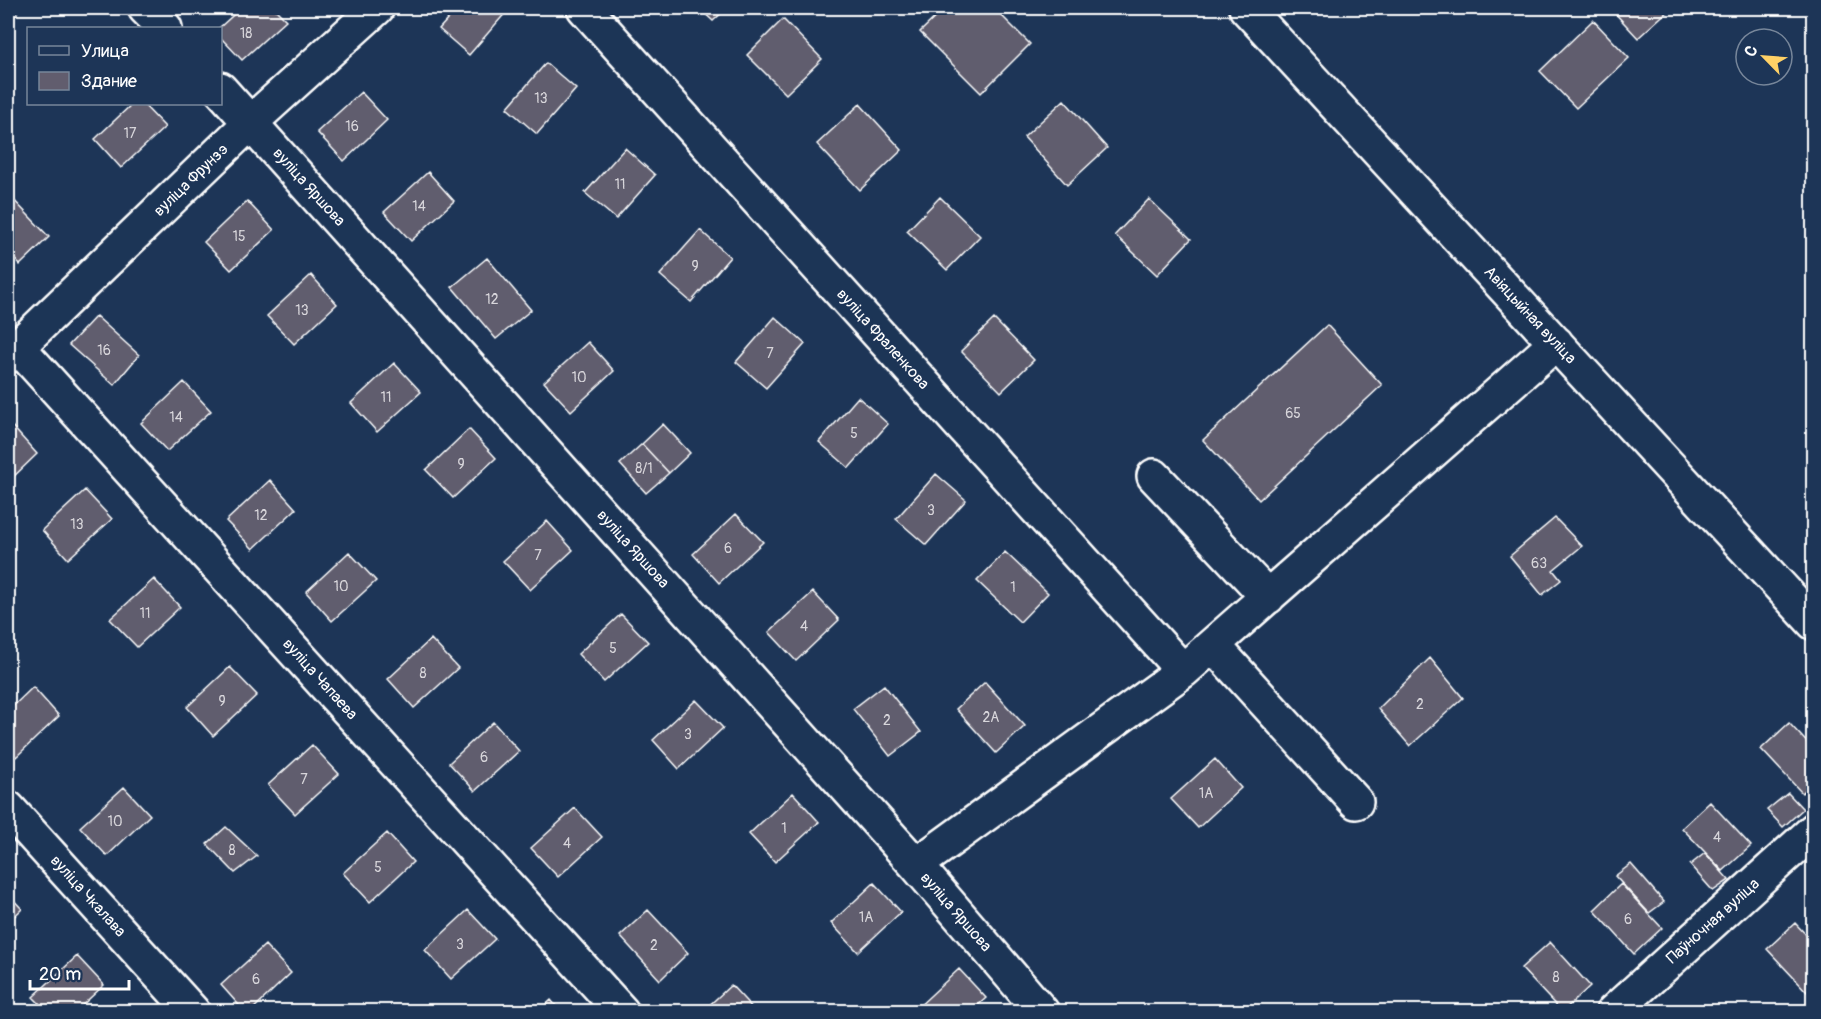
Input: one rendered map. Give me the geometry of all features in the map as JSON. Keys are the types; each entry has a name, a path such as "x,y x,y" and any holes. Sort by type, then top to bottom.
{"street":[{"path":"145,8 164,27"},
{"name":"вуліца Фрунзэ","path":"13,351 251,122 376,8"},
{"name":"вуліца Фраленкова","path":"584,8 1183,671"},
{"name":"Авіяцыйная вуліца","path":"1246,8 1814,623"},
{"name":"вуліца Яршова","path":"222,91 916,865 1042,1011"},
{"path":"916,865 1183,671 1556,343"},
{"name":"вуліца Чапаева","path":"13,351 622,1011"},
{"path":"1154,476 1268,597"},
{"path":"1214,645 1356,802"},
{"name":"вуліца Чкалава","path":"8,808 193,1011"},
{"name":"Паўночная вуліца","path":"1613,1011 1814,830"}],"building":[{"path":"8,8 21,8 8,20"},
{"path":"241,8 274,8 286,20 242,60 222,39 222,27 220,27"},
{"path":"458,8 505,8 508,10 469,55 439,29"},
{"path":"699,8 727,8 713,21"},
{"path":"945,8 994,8 1030,44 981,93 920,32"},
{"path":"1617,8 1671,8 1638,38 1613,11"},
{"path":"783,19 822,59 786,94 747,55"},
{"path":"1593,20 1629,58 1576,108 1540,71"},
{"path":"546,63 576,89 537,134 507,108"},
{"path":"361,92 387,120 344,161 317,132"},
{"path":"1064,100 1107,148 1067,185 1024,137"},
{"path":"860,104 902,150 860,190 817,144"},
{"path":"131,105 144,105 165,127 121,168 95,139"},
{"path":"625,148 655,175 616,219 585,193"},
{"path":"428,172 454,201 411,241 384,212"},
{"path":"8,194 49,237 20,265 8,252"},
{"path":"940,197 980,236 947,270 907,231"},
{"path":"1149,199 1191,239 1157,275 1115,235"},
{"path":"247,201 274,230 231,270 204,242"},
{"path":"700,230 730,257 691,302 660,275"},
{"path":"487,258 531,310 496,339 452,287"},
{"path":"311,275 337,304 294,344 267,316"},
{"path":"96,316 139,355 114,385 69,345"},
{"path":"775,317 805,344 766,388 736,362"},
{"path":"994,319 1034,360 1001,392 961,351"},
{"path":"1327,325 1382,385 1259,500 1203,440"},
{"path":"588,342 614,371 571,411 544,382"},
{"path":"394,363 421,392 377,432 351,403"},
{"path":"184,382 211,411 167,451 141,423"},
{"path":"858,397 888,424 849,468 819,442"},
{"path":"663,424 690,453 669,473 642,444"},
{"path":"11,425 37,454 8,482 8,428"},
{"path":"469,429 496,458 453,498 426,470"},
{"path":"642,444 669,473 646,493 620,464"},
{"path":"936,474 966,500 926,545 896,519"},
{"path":"270,480 296,509 253,549 226,521"},
{"path":"85,490 112,519 68,559 42,530"},
{"path":"736,514 763,542 719,583 693,554"},
{"path":"1555,518 1582,546 1553,570 1561,580 1542,595 1510,556"},
{"path":"547,521 573,550 530,590 503,561"},
{"path":"349,552 376,581 332,621 306,592"},
{"path":"1005,552 1048,593 1020,622 977,581"},
{"path":"154,579 180,607 137,647 110,619"},
{"path":"813,592 839,620 796,661 769,632"},
{"path":"621,614 648,642 604,682 578,654"},
{"path":"431,639 458,668 414,708 388,679"},
{"path":"1430,658 1463,698 1410,746 1378,709"},
{"path":"230,667 257,695 213,736 187,707"},
{"path":"985,682 1025,726 996,753 956,709"},
{"path":"884,685 921,732 890,756 853,709"},
{"path":"33,687 59,716 16,757 8,748 8,711"},
{"path":"696,700 723,728 679,769 653,740"},
{"path":"493,722 519,751 475,791 449,763"},
{"path":"1789,723 1814,750 1814,782 1802,793 1761,749"},
{"path":"312,745 339,774 295,814 268,785"},
{"path":"1215,759 1241,788 1198,828 1171,799"},
{"path":"124,787 150,815 107,856 80,827"},
{"path":"793,793 819,822 775,862 749,834"},
{"path":"1788,793 1803,809 1783,827 1767,810"},
{"path":"1710,802 1751,846 1723,871 1682,828"},
{"path":"575,808 602,837 558,877 531,848"},
{"path":"226,827 257,856 235,873 207,844"},
{"path":"387,833 413,862 370,902 343,873"},
{"path":"1705,853 1729,880 1713,891 1690,865"},
{"path":"1631,864 1664,902 1649,913 1615,876"},
{"path":"874,883 901,912 858,952 831,923"},
{"path":"1621,884 1662,928 1634,954 1594,910"},
{"path":"8,894 22,909 8,922"},
{"path":"468,910 495,939 451,979 425,950"},
{"path":"648,910 688,953 660,980 620,936"},
{"path":"1795,923 1814,943 1814,988 1808,993 1767,949"},
{"path":"1550,942 1590,986 1562,1012 1521,968"},
{"path":"265,945 291,973 250,1012 245,1012 221,985"},
{"path":"77,956 104,985 75,1012 48,1012 33,997"},
{"path":"959,969 986,998 971,1012 918,1012 916,1009"},
{"path":"731,985 756,1012 702,1012"},
{"path":"551,1000 561,1012 538,1012"}]}
